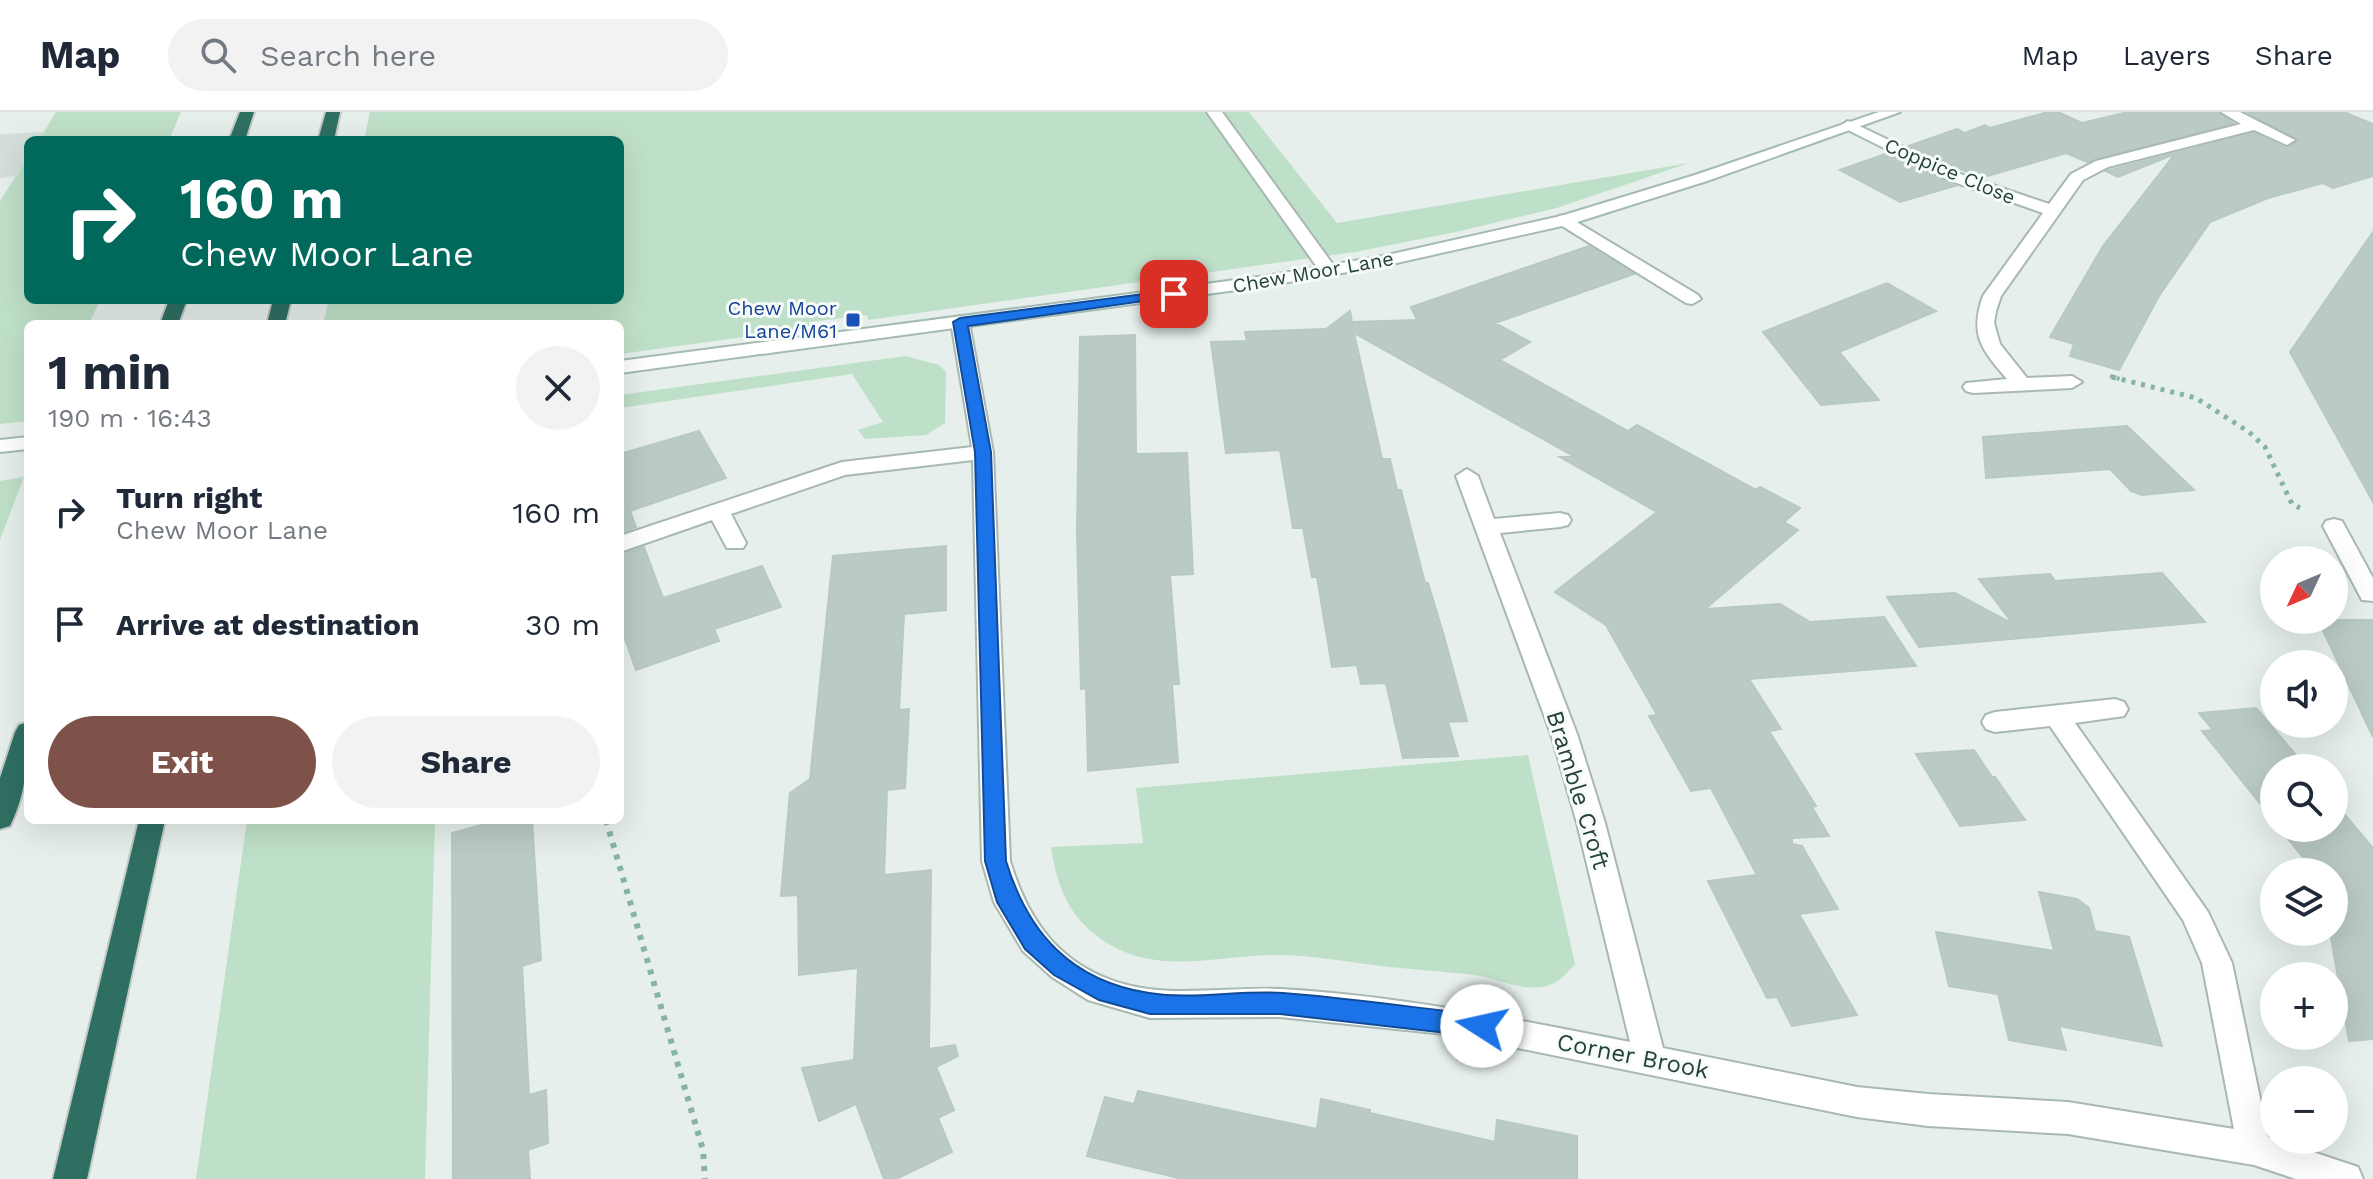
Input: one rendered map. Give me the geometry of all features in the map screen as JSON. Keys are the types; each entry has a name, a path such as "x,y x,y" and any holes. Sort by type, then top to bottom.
{"highway":[{"path":"238,136 247,112"},
{"path":"327,136 333,112"},
{"path":"0,818 24,744"},
{"path":"70,1179 151,824"}],"street":[{"path":"1214,112 1328,270"},
{"name":"Chew Moor Lane","path":"624,366 1328,270 1474,242 1565,220 1701,178 1893,112"},
{"path":"2228,112 2287,140"},
{"path":"2022,385 1991,346 1983,328 1985,311 1992,296 2077,177 2102,164 2255,125"},
{"name":"Coppice Close","path":"1848,126 1954,177 2054,211"},
{"path":"1565,220 1692,299"},
{"name":"Corner Brook","path":"960,322 983,452 996,861 1008,902 1033,942 1062,968 1099,990 1150,1004 1280,1003 1454,1021 1857,1102 1928,1110 2068,1118 2254,1149 2346,1179"},
{"path":"1973,387 2072,382"},
{"path":"0,446 24,443"},
{"path":"624,543 842,469 983,452"},
{"name":"Bramble Croft","path":"1467,476 1569,749 1591,823 1650,1059"},
{"path":"718,510 735,543"},
{"path":"1487,527 1560,520"},
{"path":"2334,526 2362,557 2370,594"},
{"path":"1995,722 2115,709"},
{"path":"2056,715 2194,912 2217,963 2254,1149"}],"path":[{"path":"2072,382 2091,371 2196,398 2249,432 2265,447 2292,504 2334,526"},
{"path":"607,824 703,1150 705,1179"}],"shaded area":[{"path":"44,132 42,136 24,136 24,163 15,176 0,178 0,134"}],"green space":[{"path":"56,112 181,112 171,136 41,136"},
{"path":"370,112 1249,112 1337,223 1689,163 1557,208 1355,252 868,320 867,315 809,322 809,328 624,353 624,320 324,320 328,304 624,304 624,136 365,136"},
{"path":"24,163 24,304 98,304 91,320 24,320 24,421 0,424 0,201"},
{"path":"906,356 939,365 946,372 945,423 926,435 865,439 858,430 883,422 852,374 624,407 624,394"},
{"path":"24,477 0,540 0,481"},
{"path":"1528,755 1575,964 1559,980 1547,986 1529,987 1475,975 1304,956 1176,961 1137,956 1102,940 1079,919 1063,894 1054,864 1051,847 1143,843 1136,788"},
{"path":"246,824 435,824 425,1179 196,1179"}],"building":[{"path":"2058,112 2082,123 2128,112 2218,112 2233,123 2087,162 2066,153 1981,178 1908,146 1957,129 1965,133 1985,125 1990,128"},
{"path":"2247,112 2344,112 2373,124 2373,176 2333,188 2323,183 2268,198 2210,222 2159,296 2119,370 2070,356 2074,344 2050,337 2103,246 2175,154 2118,177 2106,171 2254,133 2286,148 2298,141"},
{"path":"1888,153 1955,186 1900,202 1840,170"},
{"path":"2373,232 2373,502 2290,352"},
{"path":"1589,246 1634,274 1495,323 1530,342 1500,360 1628,431 1637,425 1756,490 1760,487 1800,508 1784,522 1798,530 1705,609 1780,604 1810,622 1884,617 1916,666 1749,679 1781,729 1769,731 1816,806 1812,807 1829,836 1792,838 1792,844 1802,846 1838,909 1799,914 1857,1015 1792,1026 1777,997 1767,998 1708,881 1757,875 1711,788 1691,791 1649,716 1657,715 1606,625 1555,592 1657,512 1560,457 1575,457 1354,333 1382,459 1390,459 1397,490 1401,490 1425,583 1428,583 1467,721 1448,722 1458,756 1403,758 1386,683 1361,684 1357,665 1332,667 1317,577 1312,577 1303,528 1293,528 1280,450 1226,453 1211,342 1247,341 1245,332 1326,329 1350,311 1352,322 1417,320 1411,307"},
{"path":"1887,283 1936,311 1839,352 1879,400 1821,405 1763,332"},
{"path":"1135,335 1136,454 1187,453 1193,574 1170,575 1179,684 1172,684 1178,762 1088,771 1086,688 1081,689 1077,533 1080,337"},
{"path":"2127,426 2194,490 2142,495 2131,491 2110,469 1986,478 1983,437"},
{"path":"699,431 726,478 630,511 636,527 624,532 624,453"},
{"path":"946,546 946,610 904,614 899,710 909,709 905,788 887,790 884,875 931,870 929,1049 955,1045 958,1056 936,1067 954,1110 938,1118 952,1152 896,1179 884,1179 856,1104 819,1121 802,1068 854,1060 858,968 799,975 798,895 781,896 789,803 790,793 810,779 833,556"},
{"path":"644,547 663,598 762,566 781,607 714,629 719,641 636,670 624,636 624,554"},
{"path":"2162,573 2205,622 1919,647 1887,597 1955,593 2013,624 1979,579 2050,574 2055,581"},
{"path":"2348,620 2373,620 2373,737 2348,684 2348,650 2332,650 2325,634 2348,634"},
{"path":"2256,708 2260,713 2260,738 2282,738 2295,754 2260,754 2260,804 2202,731 2213,730 2199,713"},
{"path":"1974,750 2025,820 1960,826 1916,754"},
{"path":"2348,819 2373,848 2373,1039 2349,1041 2348,962 2335,962 2332,946 2348,946 2348,858 2304,858 2290,842 2348,842"},
{"path":"485,824 532,824 541,960 522,966 529,1095 546,1090 548,1143 528,1150 530,1179 453,1179 452,833"},
{"path":"2039,892 2077,899 2089,908 2095,931 2129,937 2162,1046 2059,1026 2066,1050 2009,1040 1998,994 1949,986 1936,932 2054,951"},
{"path":"1138,1091 1317,1129 1321,1099 1495,1142 1497,1120 1577,1136 1577,1179 1183,1179 1087,1156 1105,1097 1134,1104"}],"place":[{"name":"Chew Moor Lane/M61","path":"853,320"}],"route":[{"path":"1174,294 960,322 983,452 996,861 1008,902 1033,942 1062,968 1099,990 1150,1004 1280,1003 1482,1026"}]}
